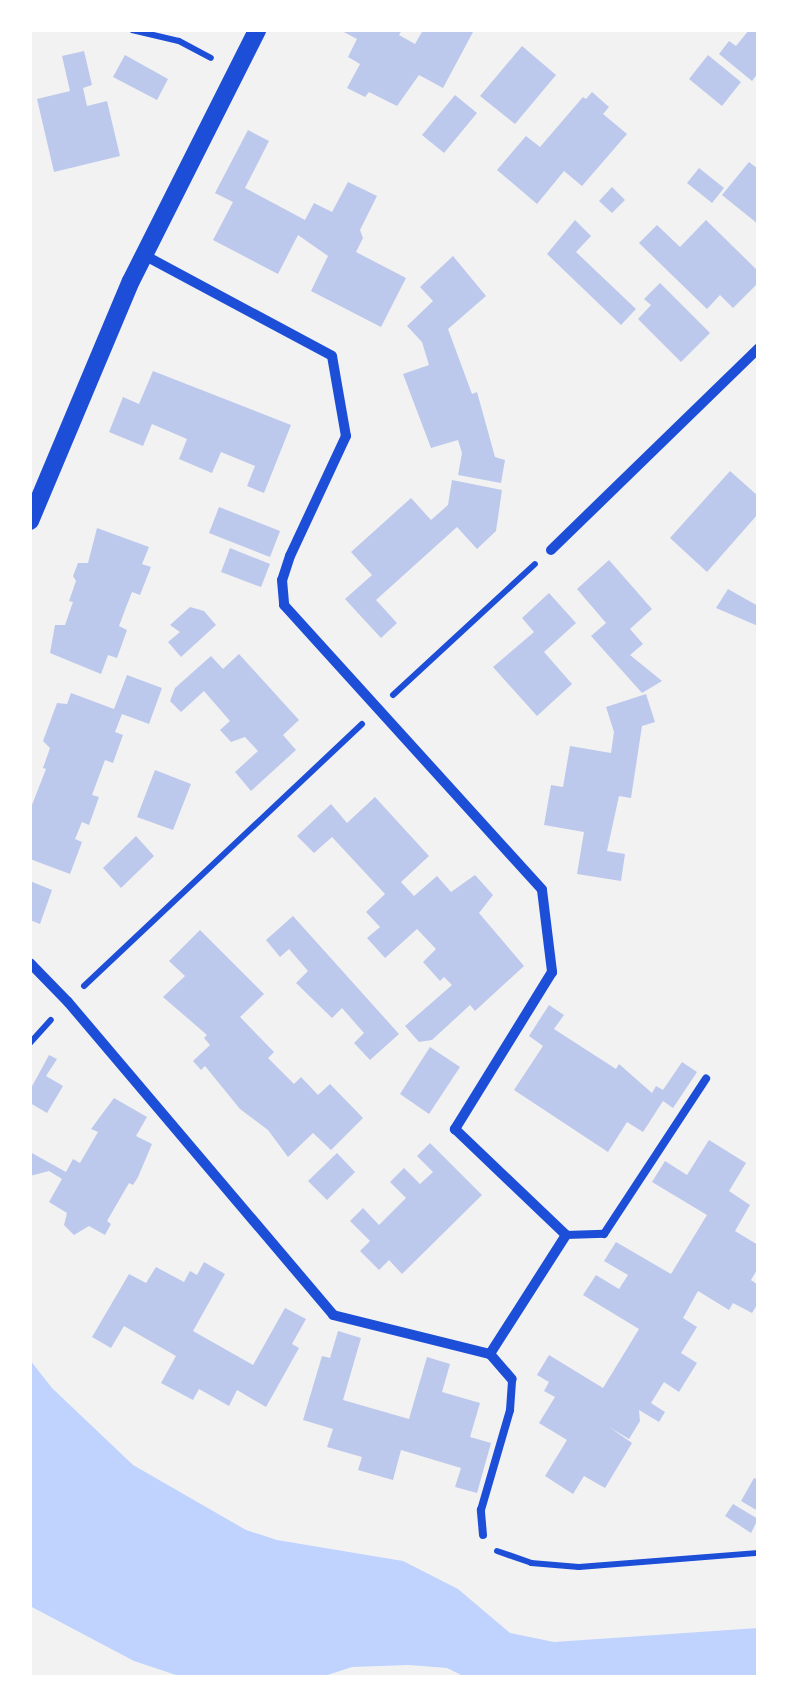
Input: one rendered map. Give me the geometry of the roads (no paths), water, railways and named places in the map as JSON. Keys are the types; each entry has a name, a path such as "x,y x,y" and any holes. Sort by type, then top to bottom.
{"street":[{"path":"30,522 144,255 257,30"},
{"path":"144,255 332,356 346,436 290,556 282,580 284,605 542,890 552,972 455,1130 566,1236 490,1354"},
{"path":"550,550 758,350"},
{"path":"30,963 68,1002 333,1314 490,1354 512,1380"}],"lane":[{"path":"566,1236 604,1234 706,1079"},
{"path":"483,1535 481,1510 510,1410 512,1380"}],"water":[{"path":"30,1360 52,1388 133,1465 246,1530 277,1540 403,1561 458,1589 510,1633 554,1642 758,1628 758,1677 465,1677 447,1668 409,1665 352,1667 321,1677 182,1677 134,1661 30,1606"}]}
